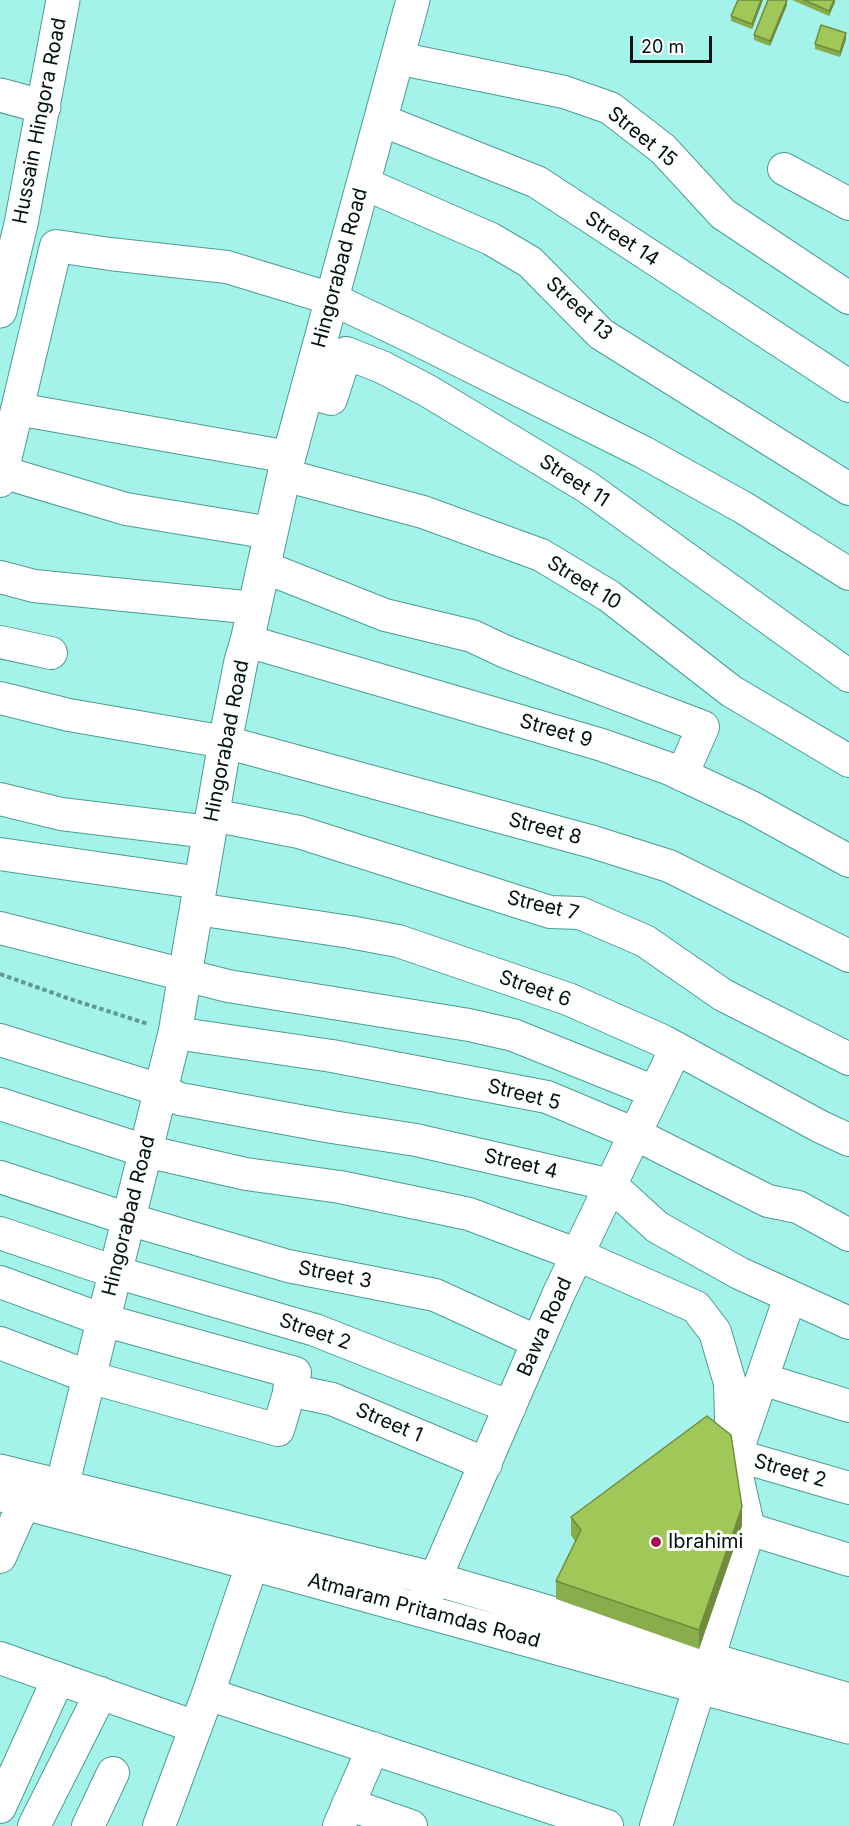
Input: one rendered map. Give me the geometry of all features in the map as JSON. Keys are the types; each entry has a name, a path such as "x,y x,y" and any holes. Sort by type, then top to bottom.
{"street":[{"name":"Hussain Hingora Road","path":"0,311 11,222 44,107 63,0"},
{"name":"Hingorabad Road","path":"62,1486 175,1033 225,742 271,533 306,392 413,0"},
{"name":"Street 15","path":"397,58 564,92 610,108 663,149 723,214 849,298"},
{"path":"0,95 44,107"},
{"name":"Street 14","path":"381,120 537,182 849,386"},
{"path":"784,169 849,204"},
{"name":"Street 13","path":"363,183 491,239 530,262 601,334 849,489"},
{"path":"271,533 126,508 1,476 56,246 227,267 332,299 643,452 744,508 849,574"},
{"name":"Street 11","path":"306,392 331,399 346,352 382,367 428,391 587,487 849,676"},
{"name":"Street 10","path":"17,410 287,466 541,555 609,596 731,691 849,761"},
{"path":"264,567 385,615 472,636 506,652 703,727 682,775"},
{"path":"0,577 34,586 255,608"},
{"name":"Street 9","path":"247,641 602,745 682,775 751,807 849,861"},
{"path":"0,642 51,652"},
{"name":"Street 8","path":"0,698 69,715 225,742 593,842 669,866 849,956"},
{"name":"Street 7","path":"0,799 61,814 299,832 550,912 580,914 645,941 723,995 849,1059"},
{"name":"Street 6","path":"0,854 398,941 568,999 676,1048 849,1140"},
{"path":"0,928 228,986 470,1025 513,1035 656,1092"},
{"name":"Street 5","path":"175,1033 332,1056 547,1097 635,1134 768,1201 798,1207 849,1235"},
{"name":"Street 4","path":"0,1040 160,1090 180,1099 332,1128 416,1140 611,1185 657,1227 739,1273 849,1323"},
{"name":"Bawa Road","path":"420,1608 435,1579 538,1342 676,1048"},
{"path":"0,1104 145,1151 246,1174 340,1187 469,1214 578,1255 696,1307 715,1332 730,1383 734,1457 749,1529 656,1826"},
{"name":"Street 3","path":"0,1177 128,1219 288,1266 435,1294 538,1342"},
{"name":"Street 2","path":"0,1233 115,1272 315,1330 510,1407"},
{"path":"0,1282 103,1320 295,1373 278,1430 89,1377 0,1343"},
{"path":"734,1457 790,1297"},
{"path":"762,1379 849,1406"},
{"name":"Street 1","path":"289,1390 332,1399 486,1464"},
{"name":"Street 2","path":"734,1457 849,1488"},
{"name":"Atmaram Pritamdas Road","path":"0,1471 62,1486 257,1550 420,1608 705,1674 849,1700"},
{"path":"0,1557 12,1498"},
{"name":"Atmaram Pritamdas Road","path":"12,1498 257,1550 435,1579 849,1727"},
{"path":"749,1529 849,1560"},
{"path":"159,1826 208,1694 257,1550"},
{"path":"2,1663 58,1678 196,1727"},
{"path":"0,1807 58,1678"},
{"path":"34,1826 100,1694"},
{"path":"208,1694 607,1826"},
{"path":"373,1748 344,1815 411,1826"},
{"path":"88,1826 113,1773"}],"path":[{"path":"0,974 175,1033"}],"building":[{"path":"738,0 761,0 752,24 731,16"},
{"path":"768,0 787,0 770,41 754,35"},
{"path":"804,0 834,0 829,11"},
{"path":"821,25 846,33 840,52 815,44"},
{"name":"Ibrahimi","path":"707,1416 731,1435 742,1507 699,1630 556,1581 581,1530 571,1517"}],"place":[{"name":"Ibrahimi","path":"656,1542"}]}
